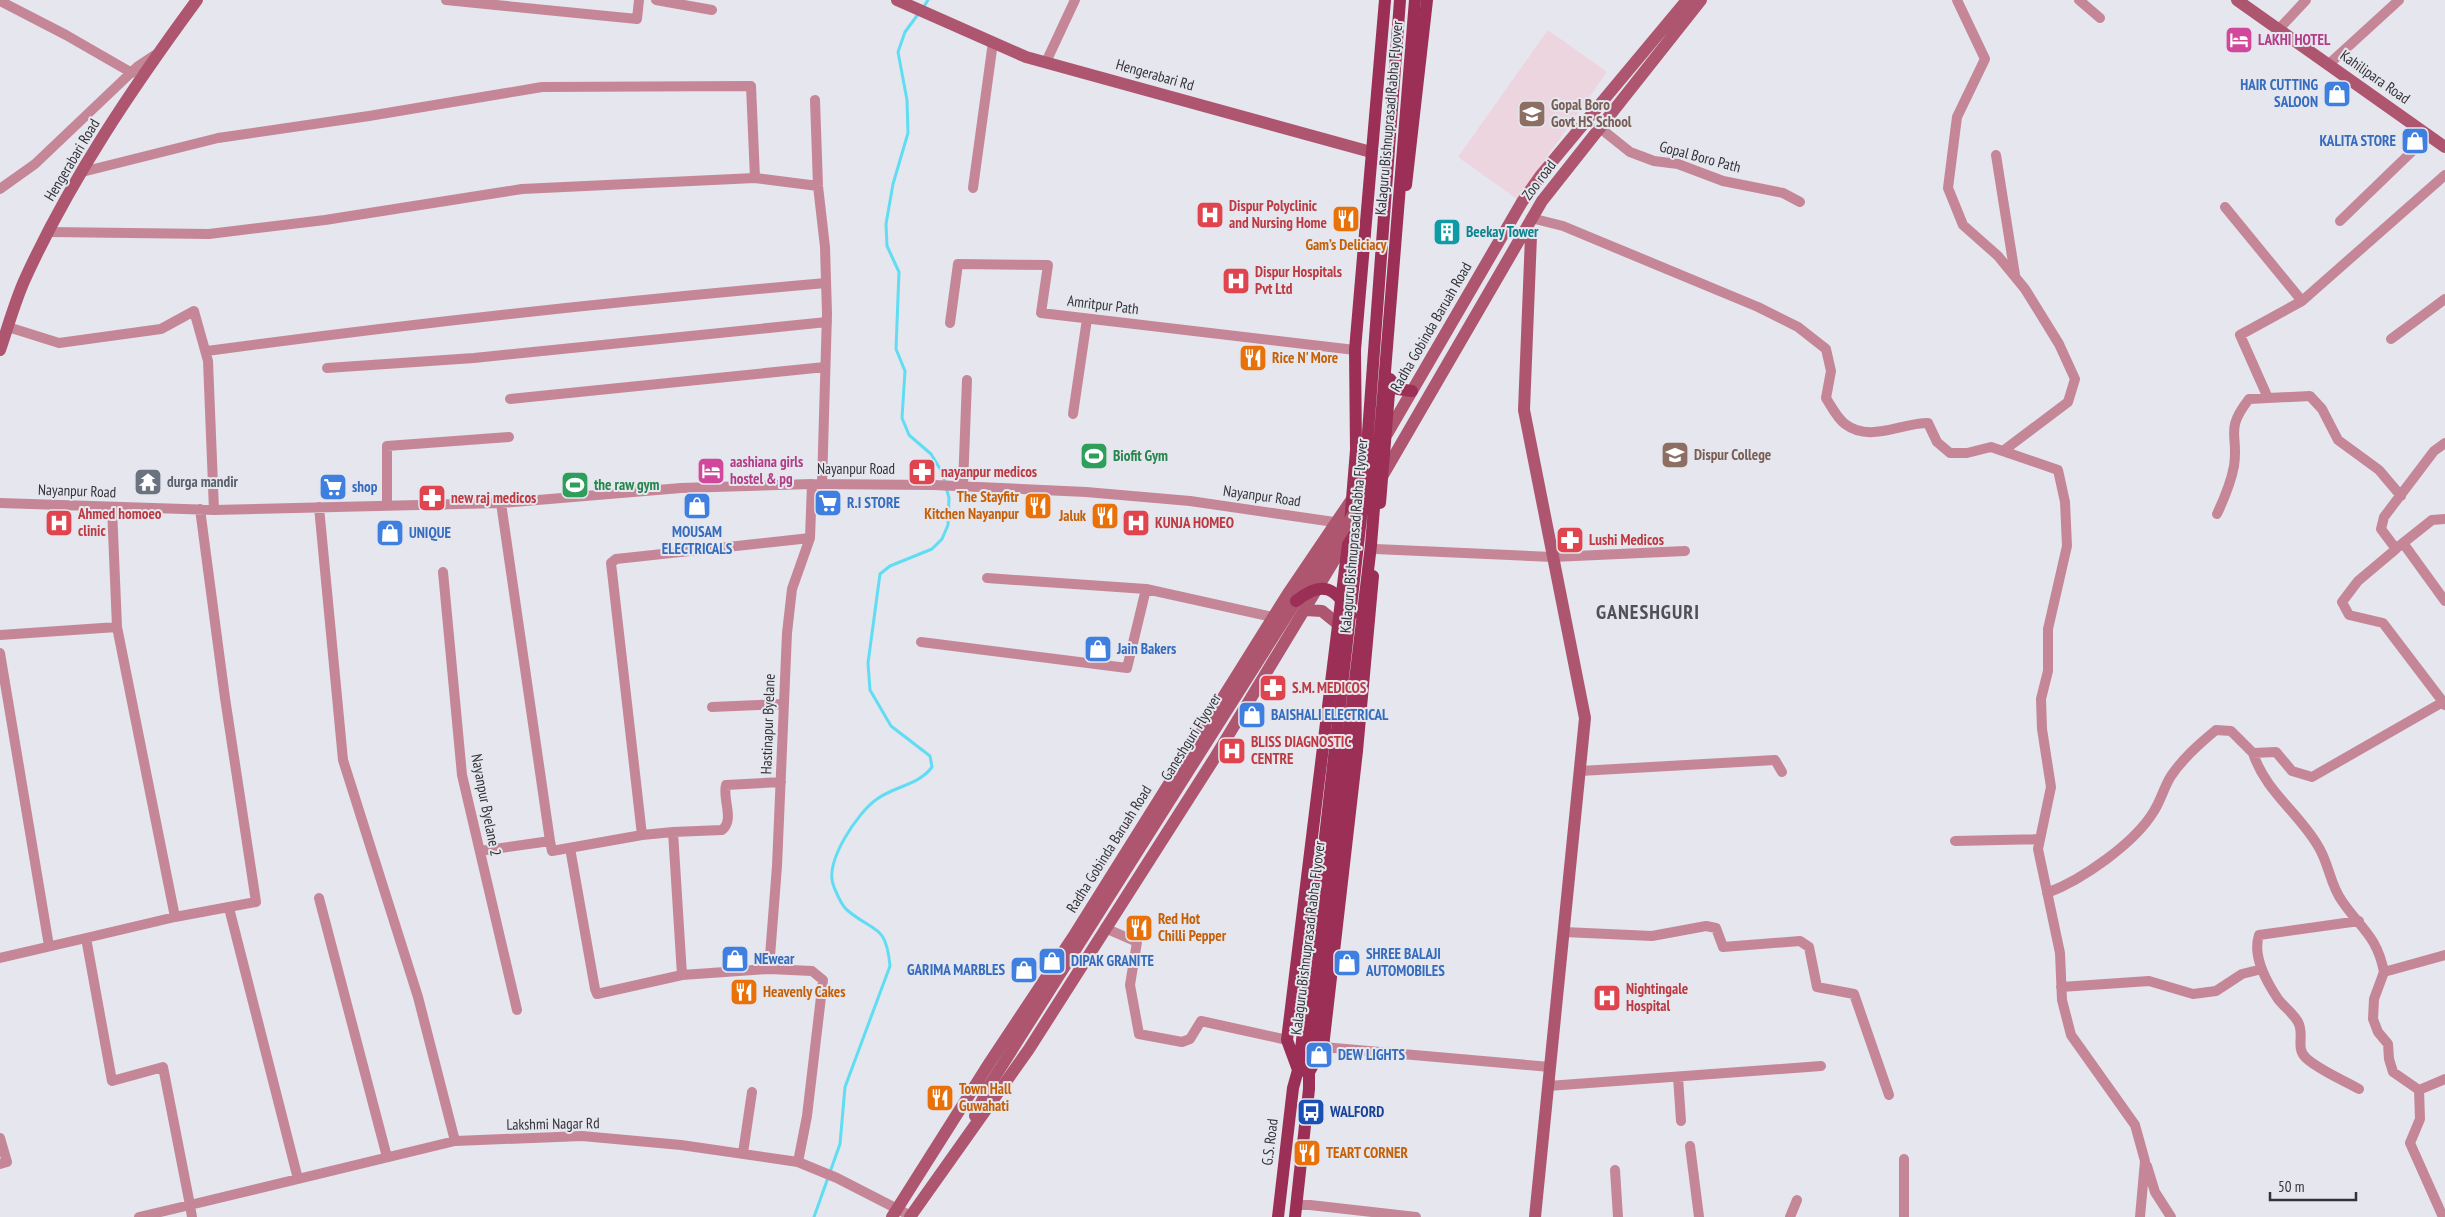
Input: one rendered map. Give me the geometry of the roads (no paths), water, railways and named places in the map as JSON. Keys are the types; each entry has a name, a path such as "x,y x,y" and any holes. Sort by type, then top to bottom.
{"main road":[{"name":"Hengerabari Road","path":"0,350 25,279 82,172 158,53 197,0"},
{"path":"1296,1211 1309,1089 1287,1040 1350,531 1358,499 1354,482 1356,450 1356,350 1371,152 1386,0"},
{"name":"Kalaguru Bishnuprasad Rabha Flyover","path":"1312,1044 1351,615 1358,499 1400,0"},
{"name":"Kalaguru Bishnuprasad Rabha Flyover","path":"1303,1072 1312,1044 1372,544 1415,0"},
{"path":"1312,1044 1368,645 1375,549 1387,434 1397,248 1427,0"},
{"name":"Radha Gobinda Baruah Road","path":"1387,434 1508,226 1541,175 1687,0"},
{"name":"Zoo road","path":"1383,475 1542,201 1701,0"},
{"name":"Kahilipara Road","path":"2237,0 2445,147"},
{"name":"Hengerabari Rd","path":"900,2 1026,56 1371,152"},
{"path":"1525,230 1531,236 1524,410 1585,718 1535,1217"},
{"path":"1390,378 1398,389 1412,391"},
{"path":"1356,450 1387,434"},
{"path":"1354,482 1383,475"},
{"name":"Radha Gobinda Baruah Road","path":"894,1213 1075,934 1273,617 1336,522 1358,499"},
{"name":"Ganeshguri Flyover","path":"969,1132 986,1090 1301,605 1358,499"},
{"path":"1301,605 1350,531 1380,506"},
{"path":"911,1217 1029,1049 1214,759 1310,590 1326,589 1339,597 1351,615"},
{"path":"1301,605 1322,612 1338,624"},
{"path":"1336,644 1346,637 1353,635 1362,639 1368,645"},
{"name":"G.S. Road","path":"1278,1217 1293,1088 1303,1072"},
{"name":"Ganeshguri Flyover","path":"953,1120 986,1090"}],"street":[{"path":"446,0 637,19 639,0"},
{"path":"656,0 712,10"},
{"path":"1046,62 1075,0"},
{"path":"1957,0 1985,59 1956,117 1948,188 1963,226 1998,256 2016,278 2059,344 2075,379 2068,402 2003,451"},
{"path":"2079,0 2100,18"},
{"path":"2279,29 2306,0"},
{"path":"2330,64 2399,0"},
{"path":"0,1 66,35 132,73"},
{"path":"973,188 993,42"},
{"path":"0,189 35,164 132,73 158,53"},
{"path":"82,172 218,138 369,116 542,86 751,86 755,178"},
{"name":"Hastinapur Byelane","path":"770,969 781,782 787,633 792,589 810,538 817,484 825,367 827,322 825,247 818,186 815,100"},
{"name":"Gopal Boro Path","path":"1600,128 1630,152 1654,161 1678,164 1723,180 1782,193 1800,202"},
{"path":"2340,221 2429,135"},
{"path":"1996,155 2016,278"},
{"path":"2268,398 2240,335 2302,301 2445,175"},
{"path":"49,232 209,234 325,220 522,190 755,178 818,186"},
{"path":"2225,207 2302,301"},
{"path":"1532,218 1581,234 1758,307 1798,327 1826,349 1831,371 1826,398 1844,423 1862,433 1881,432 1911,423 1928,423 1937,442 1950,453 1967,453 1991,447 2058,470 2065,502 2067,546 2048,629 2048,671 2041,699 2043,738 2051,787 2038,849 2060,954 2062,1000 2072,1035 2135,1125 2155,1192 2171,1217"},
{"name":"Amritpur Path","path":"950,323 958,264 1048,265 1041,313 1356,350"},
{"path":"207,351 402,325 677,296 826,283"},
{"path":"2391,339 2445,299"},
{"path":"8,327 59,343 161,329 194,311 207,351 214,510"},
{"path":"1073,414 1087,319"},
{"path":"327,368 474,358 827,322"},
{"path":"510,399 825,367"},
{"path":"960,486 967,380"},
{"path":"2217,514 2228,491 2234,465 2233,430 2238,413 2249,400 2268,398 2310,396 2322,409 2338,440 2379,470 2400,496"},
{"path":"387,506 387,446 509,437"},
{"path":"2445,443 2434,451 2384,516 2381,529 2399,546 2445,601"},
{"name":"Nayanpur Road","path":"0,503 214,510 501,503 681,488 817,484 934,484 1086,492 1190,501 1336,522 1350,531"},
{"path":"501,503 552,851 642,835 722,830 728,822 726,785 781,782"},
{"path":"318,507 343,760 418,997 455,1142"},
{"path":"112,508 117,627 175,917"},
{"path":"0,958 175,917 256,902 225,698 200,509"},
{"path":"2253,753 2276,752 2292,771 2312,778 2444,703 2383,623 2349,615 2342,602 2358,581 2399,546 2432,520 2445,518"},
{"path":"642,835 611,562 616,559 810,538"},
{"path":"1375,549 1553,557 1685,552"},
{"name":"Nayanpur Byelane 2","path":"443,572 462,775 518,1010"},
{"path":"987,578 1146,589 1273,617"},
{"path":"921,642 1127,668 1146,589"},
{"path":"0,635 117,627"},
{"path":"0,653 49,946"},
{"path":"712,707 784,704"},
{"path":"2047,893 2067,886 2126,842 2154,812 2171,777 2194,747 2216,730 2231,731 2253,753 2275,793 2318,844 2341,900 2359,921 2380,952 2384,972 2374,999 2373,1019 2378,1032 2388,1044 2389,1059 2393,1072 2419,1090"},
{"path":"1580,771 1775,760 1782,772"},
{"path":"673,832 682,975"},
{"path":"1955,841 2040,839"},
{"path":"480,851 550,841"},
{"path":"570,848 595,989 598,994 682,975 770,969 812,970 823,980 807,1116 798,1162"},
{"path":"319,898 387,1157"},
{"path":"229,908 298,1179"},
{"path":"2359,921 2259,935 2256,945 2262,969 2278,999 2298,1022 2302,1033 2299,1047 2305,1058 2359,1089"},
{"path":"1564,932 1652,936 1706,926 1716,928 1723,947 1800,941 1809,947 1817,988 1854,994 1889,1095"},
{"path":"1105,928 1137,942 1130,985 1139,1034 1182,1042 1190,1038 1201,1021 1287,1040"},
{"path":"86,938 112,1081 164,1067 192,1217"},
{"path":"2384,972 2445,955"},
{"path":"2061,987 2150,982 2192,994 2216,990 2242,974 2262,969"},
{"path":"1312,1044 1550,1067"},
{"path":"1548,1086 1822,1066"},
{"path":"1678,1077 1681,1122"},
{"path":"2419,1090 2445,1079"},
{"path":"2419,1090 2420,1119 2410,1143 2443,1217"},
{"path":"743,1153 752,1092"},
{"name":"Lakshmi Nagar Rd","path":"139,1217 455,1142 582,1136 681,1145 798,1162 837,1178 894,1213 911,1217"},
{"path":"0,1138 7,1162 0,1164"},
{"path":"1690,1146 1699,1217"},
{"path":"1904,1160 1904,1217"},
{"path":"2140,1217 2145,1161"},
{"path":"1615,1170 1618,1217"},
{"path":"1790,1217 1797,1200"},
{"path":"1296,1211 1310,1205 1416,1217"}],"waterway":[{"path":"923,8 928,0"},
{"path":"814,1217 840,1144 845,1087 890,966 888,952 882,935 847,910 841,902 834,887 832,877 833,865 844,839 869,806 884,795 914,782 932,767 930,756 891,726 870,690 868,663 880,574 890,566 932,549 942,539 948,525 949,498 942,472 931,454 909,435 902,418 905,371 896,349 899,272 887,246 886,224 893,184 908,133 907,100 898,52 905,32 919,13"}],"place":[{"name":"LAKHI HOTEL","path":"2239,40"},
{"name":"HAIR CUTTING SALOON","path":"2337,94"},
{"name":"Gopal Boro Govt HS School","path":"1532,114"},
{"name":"KALITA STORE","path":"2415,141"},
{"name":"Dispur Polyclinic and Nursing Home","path":"1210,215"},
{"name":"Gam’s Deliciacy","path":"1346,219"},
{"name":"Beekay Tower","path":"1447,232"},
{"name":"Dispur Hospitals Pvt Ltd","path":"1236,281"},
{"name":"Rice N' More","path":"1253,358"},
{"name":"Dispur College","path":"1675,455"},
{"name":"Biofit Gym","path":"1094,456"},
{"name":"aashiana girls hostel & pg","path":"711,471"},
{"name":"nayanpur medicos","path":"922,472"},
{"name":"durga mandir","path":"148,482"},
{"name":"the raw gym","path":"575,485"},
{"name":"shop","path":"333,487"},
{"name":"new raj medicos","path":"432,498"},
{"name":"R.I STORE","path":"828,503"},
{"name":"MOUSAM ELECTRICALS","path":"697,506"},
{"name":"The Stayfitr Kitchen Nayanpur","path":"1038,506"},
{"name":"Jaluk","path":"1105,516"},
{"name":"Ahmed homoeo clinic","path":"59,523"},
{"name":"KUNJA HOMEO","path":"1136,523"},
{"name":"UNIQUE","path":"390,533"},
{"name":"Lushi Medicos","path":"1570,540"},
{"name":"Jain Bakers","path":"1098,649"},
{"name":"S.M. MEDICOS","path":"1273,688"},
{"name":"BAISHALI ELECTRICAL","path":"1252,715"},
{"name":"BLISS DIAGNOSTIC CENTRE","path":"1232,751"},
{"name":"Red Hot Chilli Pepper","path":"1139,928"},
{"name":"NEwear","path":"735,959"},
{"name":"DIPAK GRANITE","path":"1052,961"},
{"name":"SHREE BALAJI AUTOMOBILES","path":"1347,963"},
{"name":"GARIMA MARBLES","path":"1024,970"},
{"name":"Heavenly Cakes","path":"744,992"},
{"name":"Nightingale Hospital","path":"1607,998"},
{"name":"DEW LIGHTS","path":"1319,1055"},
{"name":"Town Hall Guwahati","path":"940,1098"},
{"name":"WALFORD","path":"1311,1112"},
{"name":"TEART CORNER","path":"1307,1153"}],"district":[{"name":"GANESHGURI","path":"1648,612"}]}
